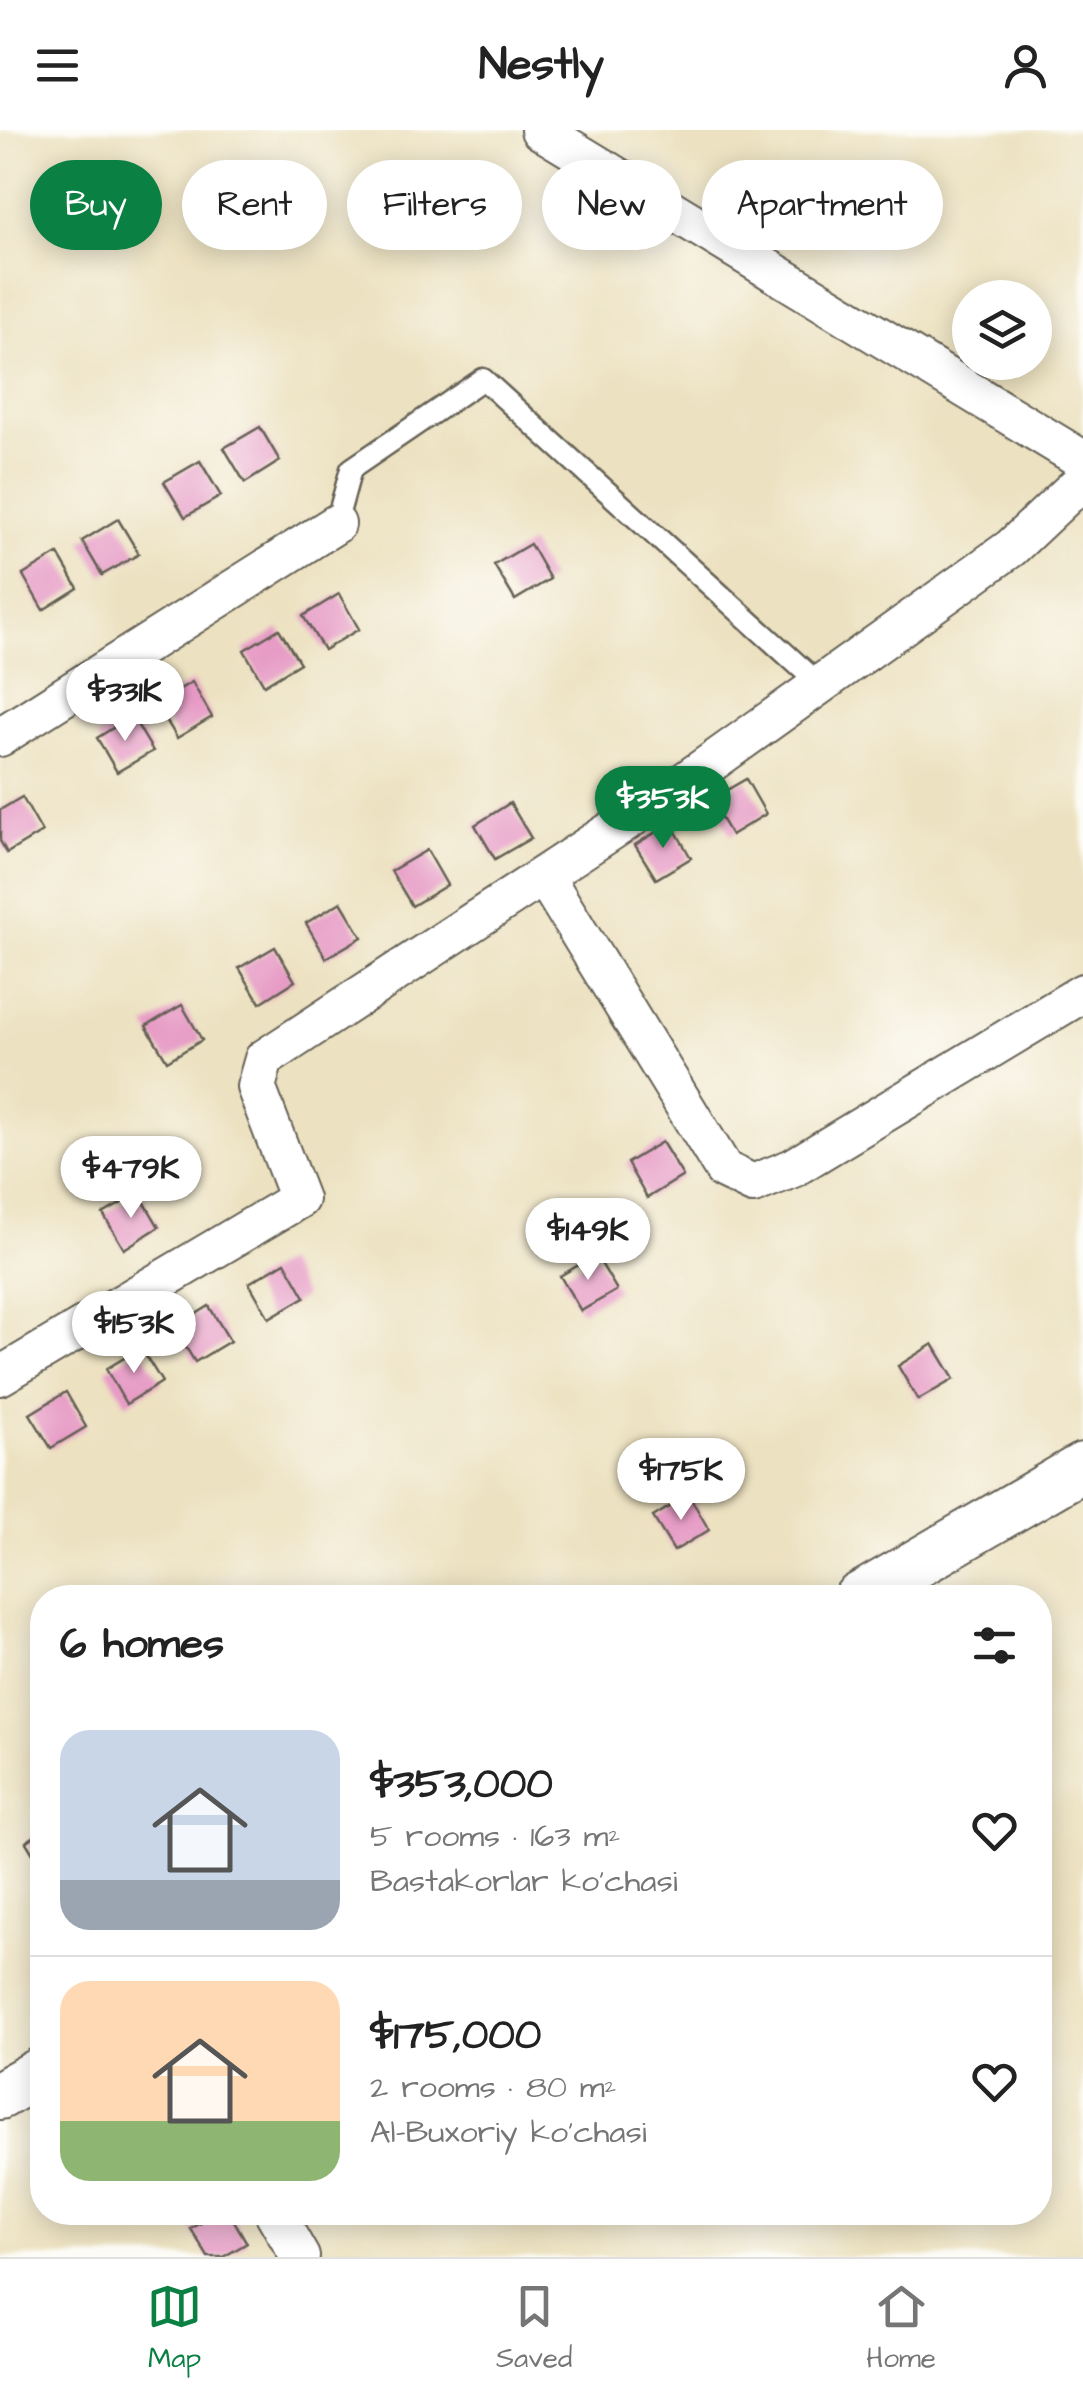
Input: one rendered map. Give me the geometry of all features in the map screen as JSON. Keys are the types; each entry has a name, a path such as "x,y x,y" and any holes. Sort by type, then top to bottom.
{"street":[{"path":"540,130 1083,460"},
{"path":"0,1376 299,1199 256,1087 264,1060 666,795 1011,548 1083,480"},
{"path":"0,737 336,524"},
{"path":"544,876 724,1170 754,1184 793,1168 1083,993"},
{"path":"880,1585 1083,1467"},
{"path":"0,2095 30,2077"},
{"path":"282,2225 300,2257"}],"lane":[{"path":"336,524 351,469 484,378 820,685"}],"building":[{"path":"260,427 280,461 245,483 224,448"},
{"path":"200,461 221,496 185,517 164,482"},
{"path":"118,519 139,554 102,575 82,541"},
{"path":"530,544 550,579 515,600 494,565"},
{"path":"58,554 78,588 43,610 23,575"},
{"path":"339,594 359,629 324,650 303,616"},
{"path":"279,629 300,663 264,685 244,650"},
{"path":"192,682 212,717 177,738 156,703"},
{"path":"132,716 153,751 117,772 97,738"},
{"path":"746,779 766,814 731,835 710,800"},
{"path":"22,797 42,832 7,853 0,841 0,810"},
{"path":"510,803 531,838 495,859 475,825"},
{"path":"671,823 691,858 656,879 635,845"},
{"path":"427,850 447,885 412,906 391,871"},
{"path":"341,902 362,937 326,958 306,923"},
{"path":"275,947 295,981 260,1003 239,968"},
{"path":"182,1005 202,1040 167,1061 146,1026"},
{"path":"662,1142 683,1176 647,1198 627,1163"},
{"path":"139,1193 159,1227 124,1249 103,1214"},
{"path":"596,1255 617,1290 581,1311 560,1276"},
{"path":"285,1262 305,1297 269,1318 249,1283"},
{"path":"209,1306 230,1341 195,1362 174,1328"},
{"path":"933,1344 954,1379 918,1400 898,1366"},
{"path":"141,1348 162,1382 126,1404 106,1369"},
{"path":"66,1392 86,1427 51,1448 30,1414"},
{"path":"689,1495 709,1530 674,1551 653,1517"},
{"path":"198,2225 237,2225 247,2243 223,2257 208,2257 191,2229"}]}
